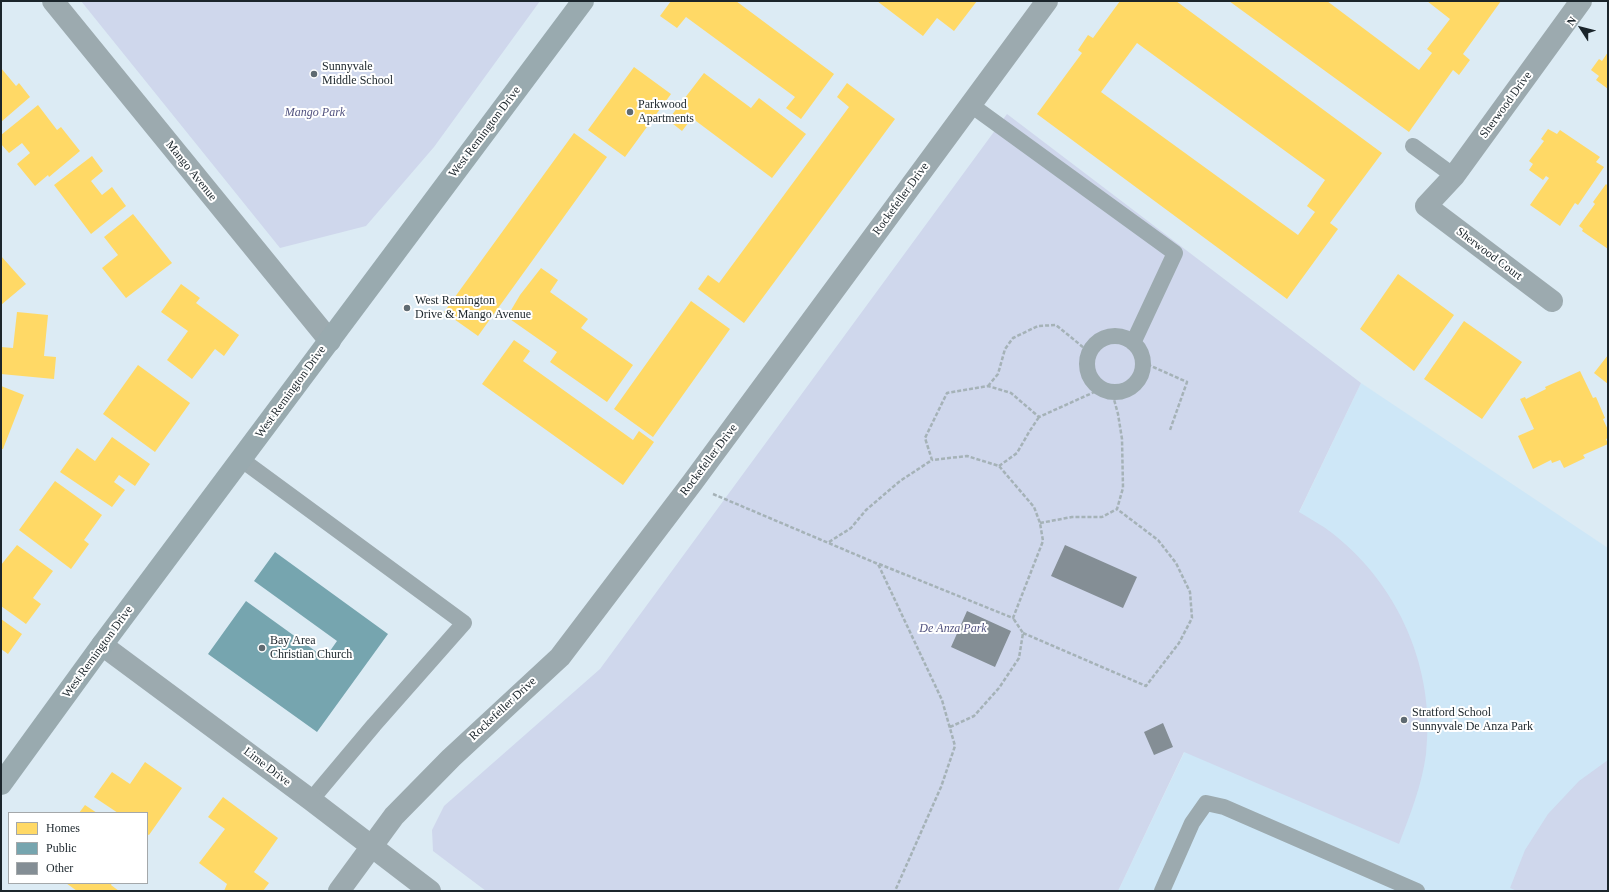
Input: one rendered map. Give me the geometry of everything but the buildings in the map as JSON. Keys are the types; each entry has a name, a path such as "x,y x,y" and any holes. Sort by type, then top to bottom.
{"street":[{"name":"Mango Avenue","path":"53,1 330,341"},
{"name":"West Remington Drive","path":"1,784 102,645 242,460 583,1"},
{"name":"Rockefeller Drive","path":"338,891 394,816 451,758 560,657 692,483 1047,1"},
{"name":"Sherwood Drive","path":"1426,206 1454,176 1582,1"},
{"name":"Sherwood Court","path":"1426,206 1552,301"},
{"name":"Lime Drive","path":"102,645 311,800 430,891"}],"lane":[{"path":"971,105 1175,253 1133,343"},
{"path":"1413,146 1454,176"},
{"path":"1109,336 1122,338 1133,343 1139,350 1142,362 1140,375 1135,383 1129,388 1120,391 1107,390 1094,384 1087,369 1089,352 1094,345 1109,336"},
{"path":"242,460 464,623 374,725 311,800"},
{"path":"1162,891 1192,823 1206,803 1224,807 1417,891"}],"path":[{"path":"988,386 998,374 1005,349 1013,338 1038,326 1056,325 1089,352"},
{"path":"1142,362 1187,382 1170,430"},
{"path":"932,460 925,438 947,393 988,386 1010,393 1039,417"},
{"path":"999,466 1017,453 1028,432 1039,417 1107,390 1118,414 1122,439 1123,488 1117,509 1102,517 1072,517 1040,523"},
{"path":"828,543 851,528 866,510 900,481 932,460 967,456 999,466 1034,507 1040,523 1043,541 1014,618"},
{"path":"692,483 719,497 878,564 1014,618 1023,633 1146,686 1179,643 1192,618 1190,592 1176,563 1158,540 1117,509"},
{"path":"878,564 942,700 955,746 941,787 895,891"},
{"path":"950,727 974,716 1000,688 1019,658 1023,633"}],"shaded area":[{"name":"Stratford School Sunnyvale De Anza Park","path":"1361,383 1608,548 1608,891 1118,891"}],"green space":[{"name":"Mango Park","path":"81,1 540,1 434,147 366,226 280,248"},
{"name":"De Anza Park","path":"1007,114 1361,383 1299,512 1332,533 1356,554 1376,578 1394,604 1408,632 1418,661 1425,691 1428,723 1426,754 1419,788 1399,844 1184,752 1118,891 486,891 433,851 432,830 444,806 600,669"},
{"path":"1608,760 1608,891 1517,891 1510,888 1525,850 1548,814 1579,781"}],"place":[{"name":"Sunnyvale Middle School","path":"314,74"},
{"name":"Parkwood Apartments","path":"630,112"},
{"name":"West Remington Drive & Mango Avenue","path":"407,308"},
{"name":"Bay Area Christian Church","path":"262,648"},
{"name":"Stratford School Sunnyvale De Anza Park","path":"1404,720"}]}
